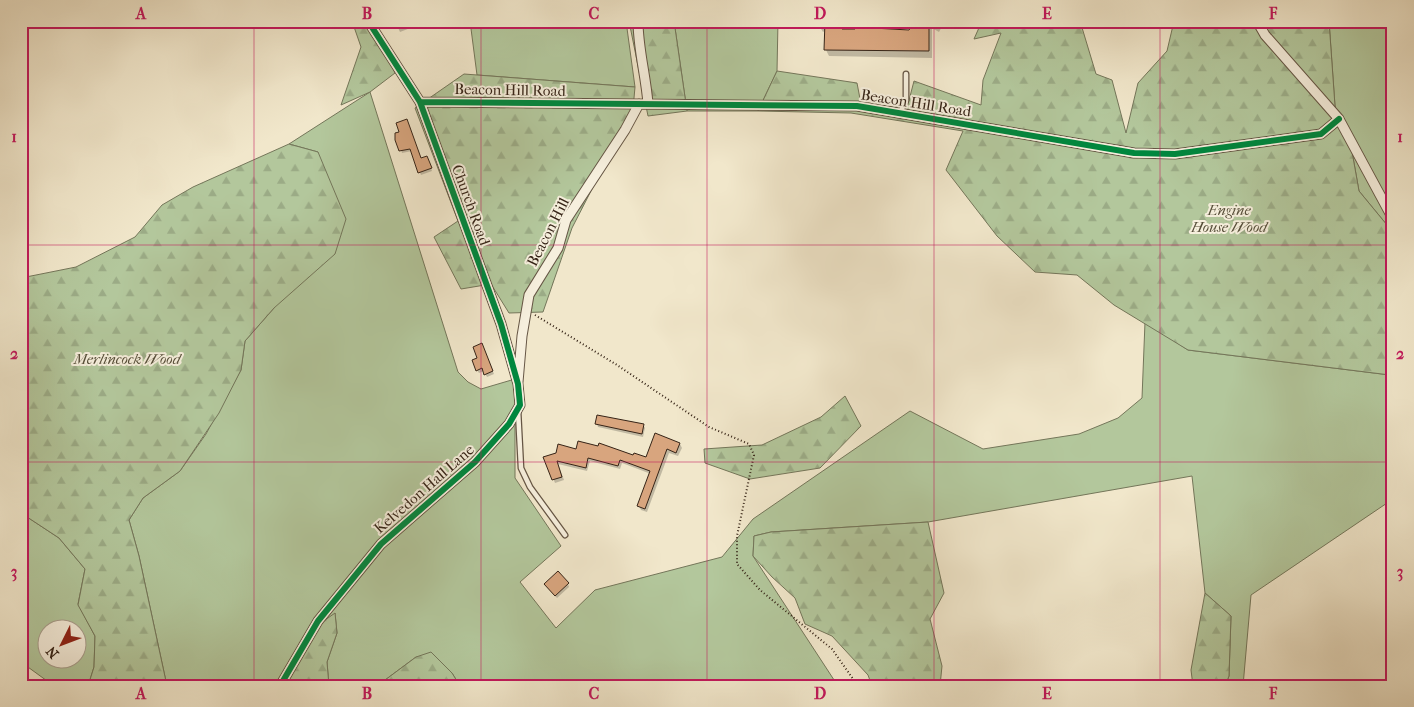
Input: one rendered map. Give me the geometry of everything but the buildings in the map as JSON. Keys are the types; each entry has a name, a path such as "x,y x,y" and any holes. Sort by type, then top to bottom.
{"street":[{"name":"Church Road","path":"368,21 420,102 501,324 518,384 520,399 518,410"},
{"path":"638,21 638,41 646,77 644,104"},
{"path":"1257,21 1265,34 1339,119 1393,219"},
{"name":"Beacon Hill Road","path":"420,102 644,104 681,102 857,106 1134,153 1176,154 1321,134 1339,119"},
{"name":"Beacon Hill","path":"518,384 522,336 528,310 529,295 558,248 566,220 644,104"},
{"name":"Kelvedon Hall Lane","path":"280,686 318,621 380,544 476,462 509,424 518,410"}],"lane":[{"path":"900,113 906,100 906,74"},
{"path":"518,410 521,468 530,487 565,535"}],"path":[{"path":"528,310 617,365 709,428 749,444 754,455 737,536 737,564 760,590 832,649 858,686"}],"green space":[{"path":"352,21 372,21 395,73 370,92 341,105 361,47"},
{"path":"470,21 626,21 635,87 477,75"},
{"path":"629,21 674,21 687,111 648,116"},
{"path":"674,21 778,21 777,71 758,111 687,111"},
{"name":"Engine House Wood","path":"982,21 1080,21 1096,74 1112,80 1126,133 1138,83 1167,51 1174,21 1329,21 1335,106 1339,122 1351,146 1359,191 1387,225 1393,229 1393,373 1390,375 1188,350 1114,305 1077,275 1035,272 997,236 946,170 963,131 851,113 758,111 777,71 857,83 861,104 907,108 914,81 981,105 983,80 1001,33 974,39"},
{"path":"1329,21 1393,21 1393,229 1387,225 1359,191 1351,146 1339,122 1335,106"},
{"path":"464,74 635,87 633,109 572,228 543,312 509,313 491,284 461,289 434,237 458,221 415,108"},
{"path":"370,92 458,372 468,382 481,389 515,379 515,478 561,546 520,582 556,628 595,590 722,557 753,519 910,411 983,449 1079,434 1118,418 1142,398 1145,322 1188,350 1390,375 1389,440 1393,441 1393,499 1251,595 1243,686 1225,686 1229,676 1231,616 1205,593 1192,476 928,522 771,532 754,536 753,556 838,686 460,686 452,673 416,657 377,686 329,686 327,662 337,633 335,613 285,686 167,686 139,556 129,520 143,498 180,471 206,434 241,370 245,341 274,308 318,152 289,144"},
{"name":"Merlincock Wood","path":"289,144 318,152 346,219 335,254 274,308 245,341 241,370 219,413 180,471 143,498 129,520 139,556 167,686 88,686 94,667 95,636 88,620 78,605 85,569 59,538 21,513 21,278 76,267 135,237 162,205 193,187"},
{"path":"845,396 861,426 820,468 750,479 705,463 704,449 762,445 821,417"},
{"path":"21,513 59,538 85,569 78,604 86,620 38,620 38,670 88,670 88,623 95,636 94,667 88,686 54,686 21,662"},
{"path":"928,522 944,593 930,619 942,666 940,686 872,686 868,675 832,636 805,624 795,598 753,556 754,536 771,532"},
{"path":"1205,593 1231,616 1229,676 1225,686 1193,686 1191,670"},
{"path":"335,613 337,633 327,662 329,686 285,686 318,625"},
{"path":"431,652 452,673 460,686 377,686 416,657"}],"cycle path":[{"path":"280,686 318,621 381,544 475,462 509,424 520,405 518,384 501,324 420,102 368,21"},
{"path":"420,102 857,106 1134,153 1175,154 1321,134 1339,119"}]}
